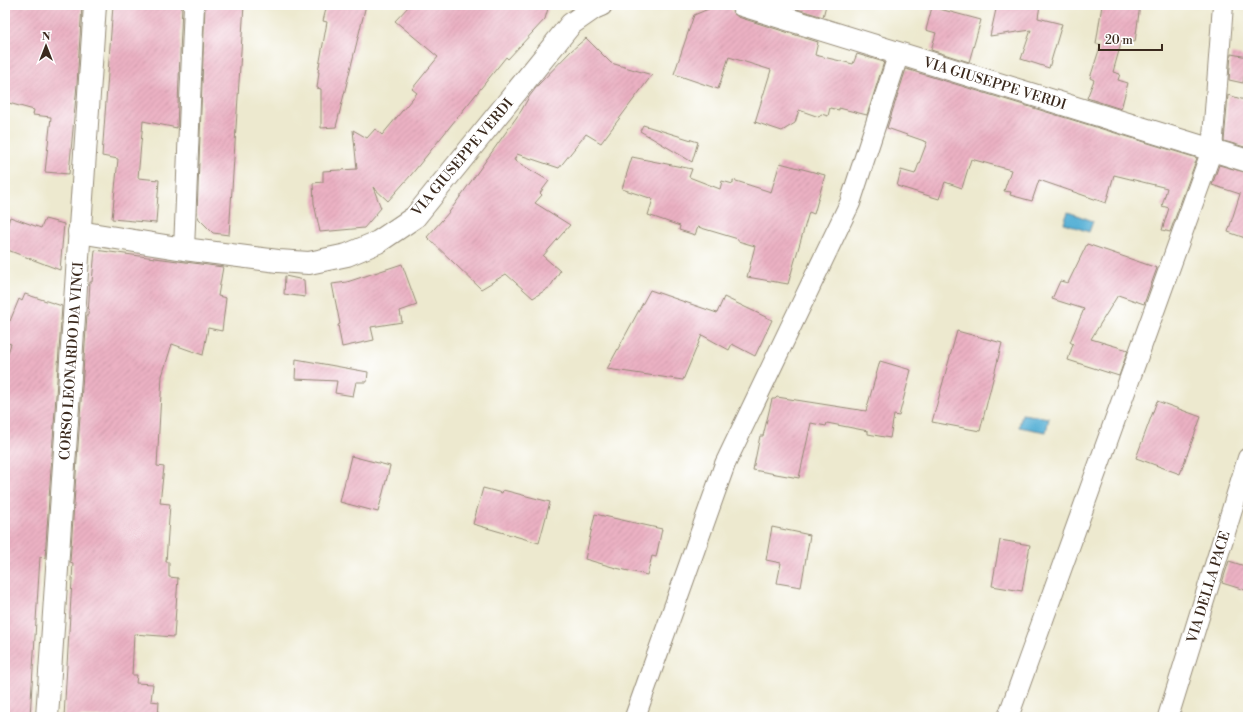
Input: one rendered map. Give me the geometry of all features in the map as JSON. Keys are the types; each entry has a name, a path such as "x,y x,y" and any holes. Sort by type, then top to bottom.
{"street":[{"name":"CORSO LEONARDO DA VINCI","path":"47,717 95,5"},
{"path":"184,249 194,5"},
{"name":"VIA GIUSEPPE VERDI","path":"79,232 184,249 266,260 309,263 347,255 378,242 415,217 571,24 594,8 601,5"},
{"name":"VIA GIUSEPPE VERDI","path":"742,5 1248,162"},
{"path":"1008,717 1212,150 1223,5"},
{"path":"636,717 725,464 850,204 899,54"},
{"name":"VIA DELLA PACE","path":"1168,717 1248,458"}],"water":[{"path":"1068,212 1093,221 1089,232 1064,223"},
{"path":"1022,414 1049,418 1046,432 1019,427"}],"building":[{"path":"5,5 82,5 69,174 45,172 51,117 33,115 34,110 5,102"},
{"path":"113,5 182,5 177,128 143,121 138,178 159,180 156,223 112,219 118,159 102,156"},
{"path":"205,5 244,5 229,235 213,233 199,219 197,214"},
{"path":"327,5 366,5 336,127 321,128 321,89 317,88 318,72 327,22 323,21"},
{"path":"410,5 549,5 545,19 508,59 506,57 411,175 388,201 373,187 381,208 364,228 320,232 314,203 313,183 323,182 323,171 357,169 353,130 367,138 375,129 382,135 417,93 412,89 438,57 395,21"},
{"path":"718,5 730,5 733,13 738,17 818,42 815,55 853,64 857,54 884,62 867,115 839,108 839,110 830,108 828,116 821,114 819,117 799,110 795,123 782,131 755,122 771,70 729,57 718,89 674,74 694,15"},
{"path":"784,5 826,5 823,17"},
{"path":"997,5 1040,5 1038,18 1062,24 1049,68 1021,59 1031,30 990,36"},
{"path":"1102,5 1140,5 1135,42 1122,40 1113,72 1120,74 1118,80 1128,83 1121,109 1087,98 1094,80 1090,78 1101,44 1096,44"},
{"path":"932,7 981,20 969,62 931,50 936,33 926,30"},
{"path":"586,38 611,63 652,75 601,143 586,134 559,168 517,154 514,160 549,181 540,193 542,195 535,203 570,225 543,256 560,271 550,287 533,298 506,274 481,289 427,237 450,211 538,85 571,51"},
{"path":"1231,54 1248,57 1243,83 1229,80"},
{"path":"906,69 1197,158 1170,232 1162,230 1169,208 1162,206 1167,188 1114,175 1106,203 1039,180 1032,201 1010,195 1011,192 1004,191 1011,170 971,159 962,188 945,182 939,199 897,186 901,170 915,174 927,142 887,128"},
{"path":"1228,95 1248,101 1248,148 1224,141"},
{"path":"643,125 698,142 692,162 640,131"},
{"path":"632,157 692,169 689,177 720,189 722,181 733,184 733,180 771,192 780,163 825,175 814,214 809,212 788,284 747,277 755,246 738,241 738,239 698,227 695,235 679,230 680,226 648,215 653,199 622,189"},
{"path":"1219,165 1248,173 1248,239 1228,232 1240,194 1212,185"},
{"path":"10,217 41,228 45,219 64,224 60,270 5,249 5,232"},
{"path":"1087,244 1157,268 1144,304 1118,295 1091,339 1128,350 1119,376 1068,360 1073,344 1070,342 1084,309 1052,299 1060,281 1068,283"},
{"path":"95,250 223,267 218,296 226,298 222,331 208,328 203,355 172,344 162,376 157,466 164,467 160,503 170,504 166,562 169,562 169,577 178,578 174,637 134,634 132,675 137,675 136,683 153,684 151,701 159,702 158,717 64,717 73,563 70,562 87,315"},
{"path":"402,264 417,305 400,311 402,322 371,327 374,340 342,347 338,325 340,324 332,284 347,282"},
{"path":"285,276 304,280 305,297 284,294"},
{"path":"650,290 717,313 724,297 772,320 755,356 732,344 729,350 702,335 683,380 607,369"},
{"path":"25,294 62,306 45,558 40,557 30,717 5,717 5,361 11,344 5,342 5,319 10,321 19,299 22,301"},
{"path":"957,331 1002,343 980,431 932,422"},
{"path":"296,359 368,372 367,382 356,382 353,396 335,393 337,381 295,379"},
{"path":"880,361 911,370 899,416 894,415 890,438 868,434 868,431 827,423 826,426 811,423 799,478 753,470 760,436 763,436 772,399 777,397 866,411"},
{"path":"1157,401 1201,417 1180,474 1136,458"},
{"path":"351,456 390,466 378,512 340,502"},
{"path":"483,488 502,493 503,490 550,502 539,543 473,524"},
{"path":"595,514 662,529 656,557 652,556 647,575 585,559"},
{"path":"772,527 810,535 801,587 777,583 781,563 766,560"},
{"path":"1000,540 1030,545 1022,591 992,586"},
{"path":"1229,561 1248,567 1248,591 1222,583"}]}
